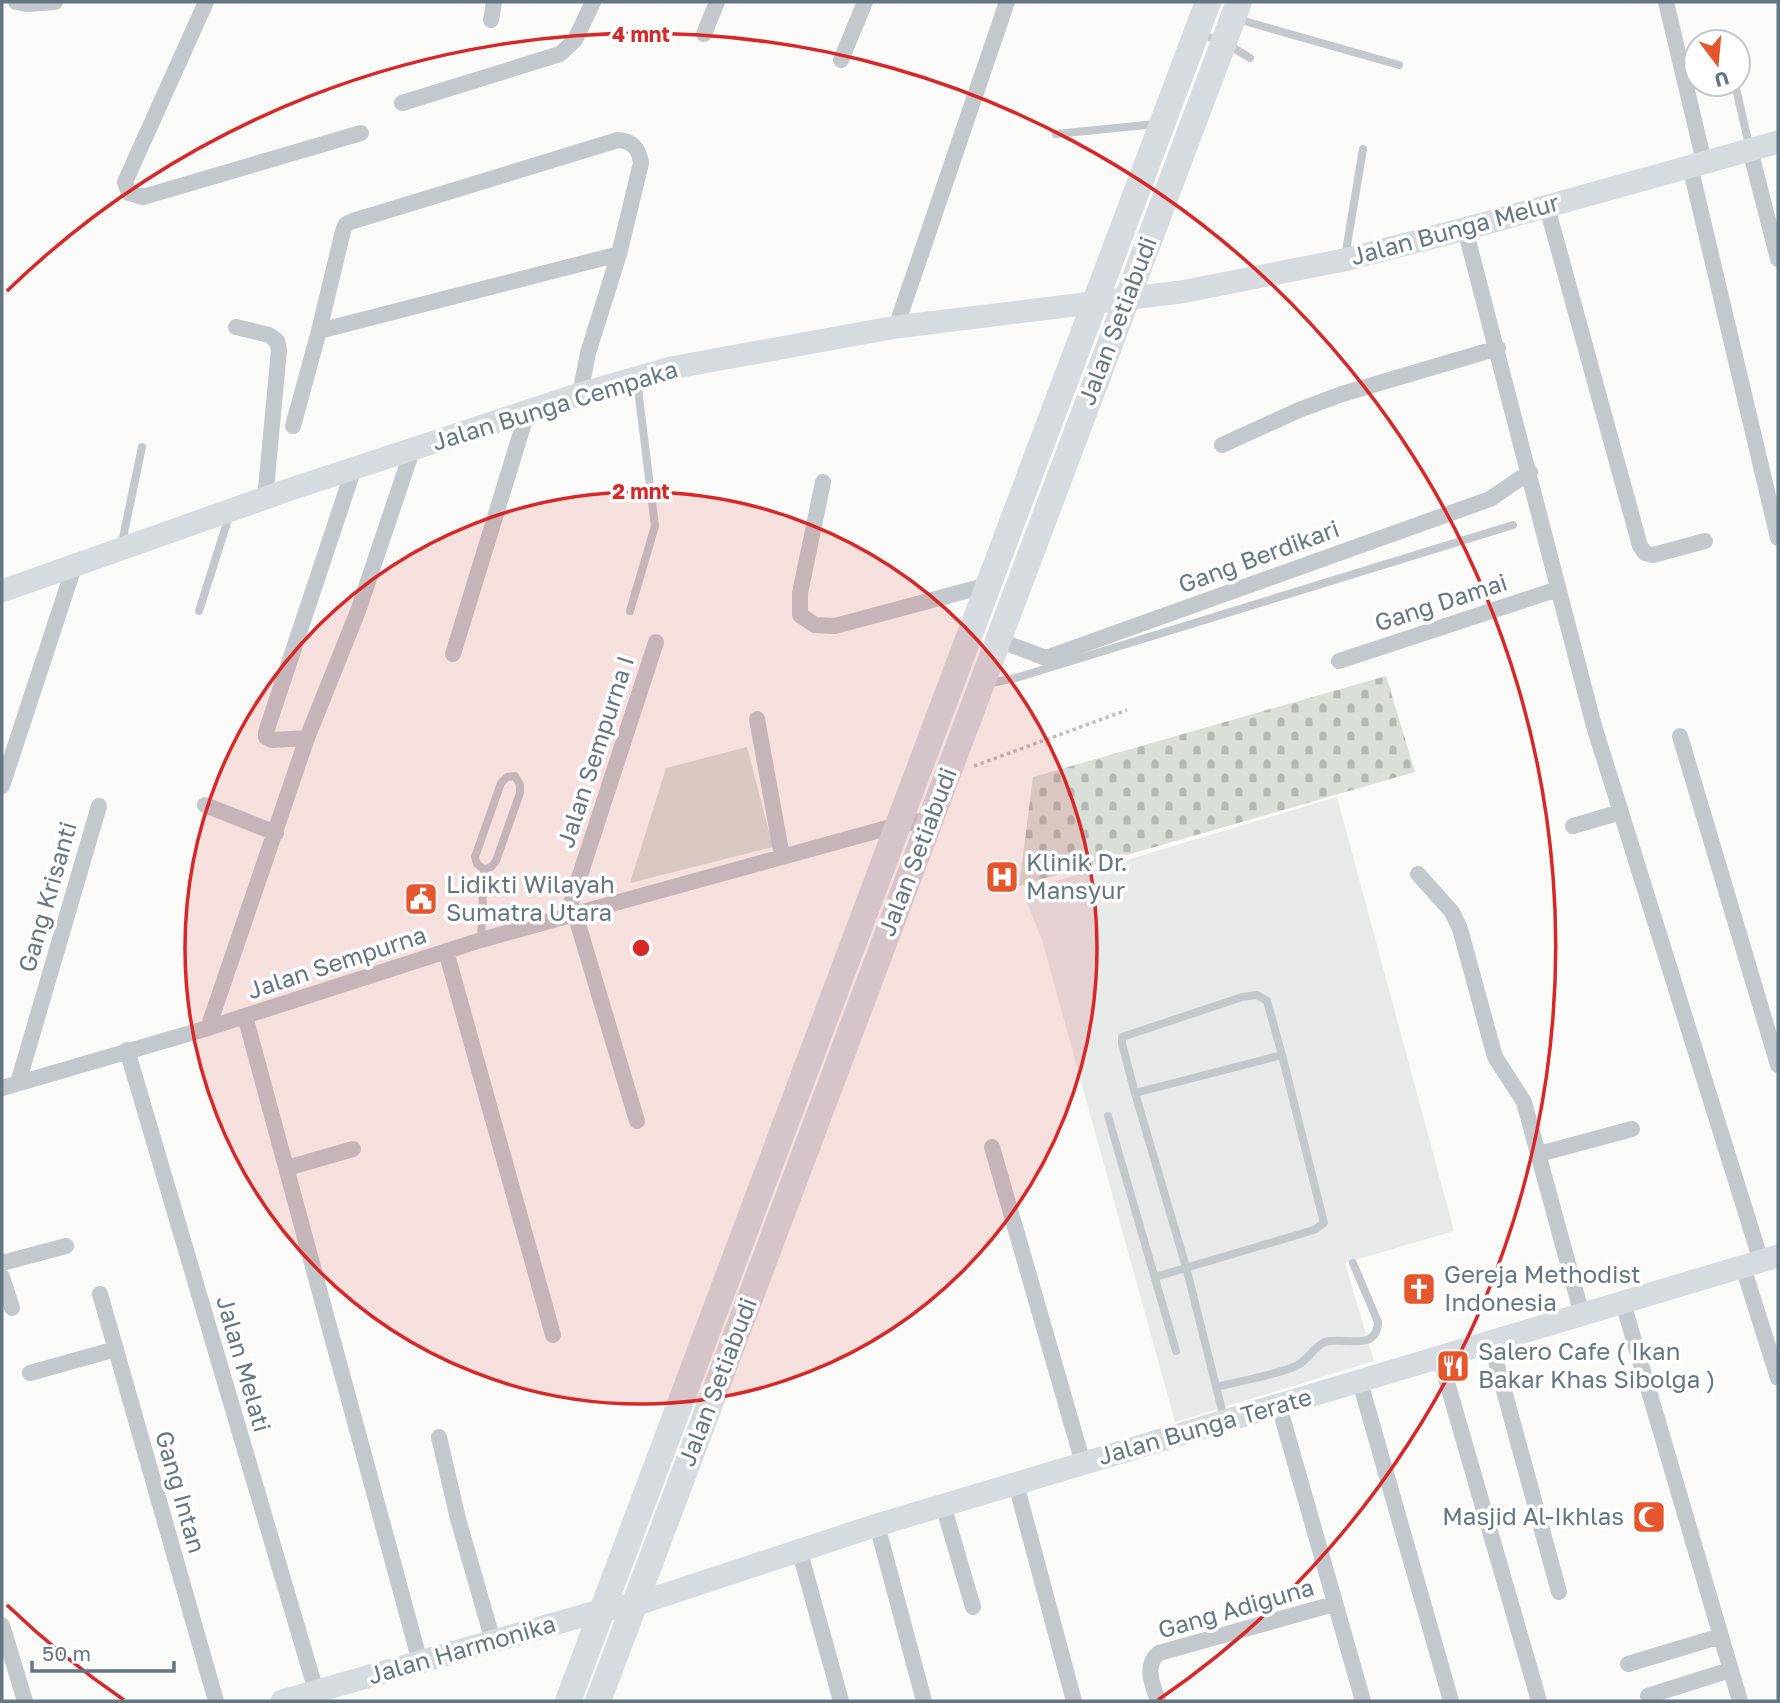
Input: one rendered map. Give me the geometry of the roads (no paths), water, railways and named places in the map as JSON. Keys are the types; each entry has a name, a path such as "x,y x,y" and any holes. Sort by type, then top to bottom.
{"main road":[{"name":"Jalan Setiabudi","path":"568,1701 1208,2"},
{"name":"Jalan Setiabudi","path":"598,1701 1236,10"}],"street":[{"path":"16,2 55,2"},
{"path":"206,2 125,182 129,192 143,197 361,133"},
{"path":"491,20 494,2"},
{"path":"402,103 560,54 575,40 593,2"},
{"path":"704,34 717,2"},
{"path":"841,60 865,2"},
{"path":"896,327 1007,2"},
{"path":"1666,2 1697,164 1778,538"},
{"path":"293,426 346,224 618,140 626,141 634,145 640,153 641,163 619,254 588,353 580,394"},
{"name":"Jalan Bunga Melur","path":"1127,299 1181,292 1344,260 1547,207 1778,142"},
{"path":"1750,150 1778,259"},
{"path":"1547,207 1640,546 1645,553 1653,555 1705,541"},
{"path":"1465,229 1498,348 1590,713 1761,1261 1778,1378"},
{"path":"319,331 619,254"},
{"name":"Jalan Bunga Cempaka","path":"2,591 231,510 580,394 671,368 896,327 1127,299"},
{"path":"236,327 269,335 277,341 279,350 265,499"},
{"path":"1222,444 1342,394 1498,348"},
{"path":"453,654 527,413"},
{"path":"208,1028 307,738 358,611 412,451"},
{"path":"307,738 272,740 266,737 266,733 353,471"},
{"name":"Gang Berdikari","path":"998,640 1046,658 1490,499 1530,472"},
{"path":"823,482 800,593 800,615 815,625 835,626 988,585"},
{"path":"2,786 74,567"},
{"name":"Gang Damai","path":"1339,661 1558,589"},
{"name":"Jalan Sempurna I","path":"571,915 656,642"},
{"path":"757,719 782,856"},
{"path":"1680,736 1778,1065"},
{"path":"205,805 276,832"},
{"name":"Gang Krisanti","path":"18,1083 99,806"},
{"path":"1573,826 1621,812"},
{"name":"Jalan Sempurna","path":"2,1088 208,1028 481,940 782,856 898,825 931,819"},
{"path":"1418,874 1452,912 1460,929 1495,1058 1524,1102 1583,1315"},
{"path":"571,915 637,1121"},
{"path":"446,951 552,1335"},
{"path":"246,1016 420,1662"},
{"name":"Jalan Melati","path":"127,1051 316,1691"},
{"path":"1539,1154 1632,1129"},
{"path":"992,1147 1083,1464"},
{"path":"287,1168 353,1149"},
{"path":"2,1263 66,1246"},
{"name":"Jalan Bunga Terate","path":"634,1605 877,1525 1761,1261"},
{"path":"2,1277 12,1308"},
{"name":"Gang Intan","path":"100,1294 216,1701"},
{"path":"1623,1303 1740,1701"},
{"path":"1490,1343 1559,1592"},
{"path":"30,1373 116,1349"},
{"path":"1440,1358 1539,1701"},
{"path":"1360,1382 1451,1701"},
{"path":"1279,1406 1363,1701"},
{"path":"439,1437 458,1519 493,1641"},
{"path":"1016,1483 1074,1701"},
{"path":"943,1505 973,1607"},
{"path":"877,1525 924,1701"},
{"path":"799,1549 841,1701"},
{"name":"Gang Adiguna","path":"1158,1701 1150,1669 1152,1659 1159,1653 1334,1604"},
{"name":"Jalan Harmonika","path":"284,1701 603,1610 634,1605"},
{"path":"2,1625 25,1701"},
{"path":"1628,1664 1721,1636"},
{"path":"1648,1696 1730,1670"}],"lane":[{"path":"1236,10 1399,65"},
{"path":"1196,33 1223,43 1250,58"},
{"path":"1738,98 1750,150"},
{"path":"1056,134 1163,123"},
{"path":"1344,260 1363,149"},
{"path":"630,611 655,526 636,378"},
{"path":"120,548 142,447"},
{"path":"200,611 231,510"},
{"path":"981,684 1016,678 1513,525"},
{"path":"481,940 484,869 475,857 501,783 507,777 516,776 520,785 516,804 496,861 491,867 484,869"},
{"path":"1155,1277 1186,1267 1314,1230 1324,1223 1267,1001 1257,995 1242,997 1122,1037 1135,1093 1186,1267 1225,1422"},
{"path":"1135,1093 1282,1055"},
{"path":"1108,1116 1176,1351"},
{"path":"1217,1387 1294,1367 1308,1359 1322,1343 1334,1340 1362,1343 1369,1339 1376,1331 1378,1322 1353,1263"}],"place":[{"name":"Klinik Dr. Mansyur","path":"1002,877"},
{"name":"Lidikti Wilayah Sumatra Utara","path":"421,899"},
{"name":"Gereja Methodist Indonesia","path":"1419,1289"},
{"name":"Salero Cafe ( Ikan Bakar Khas Sibolga )","path":"1453,1366"},
{"name":"Masjid Al-Ikhlas","path":"1649,1517"}]}
